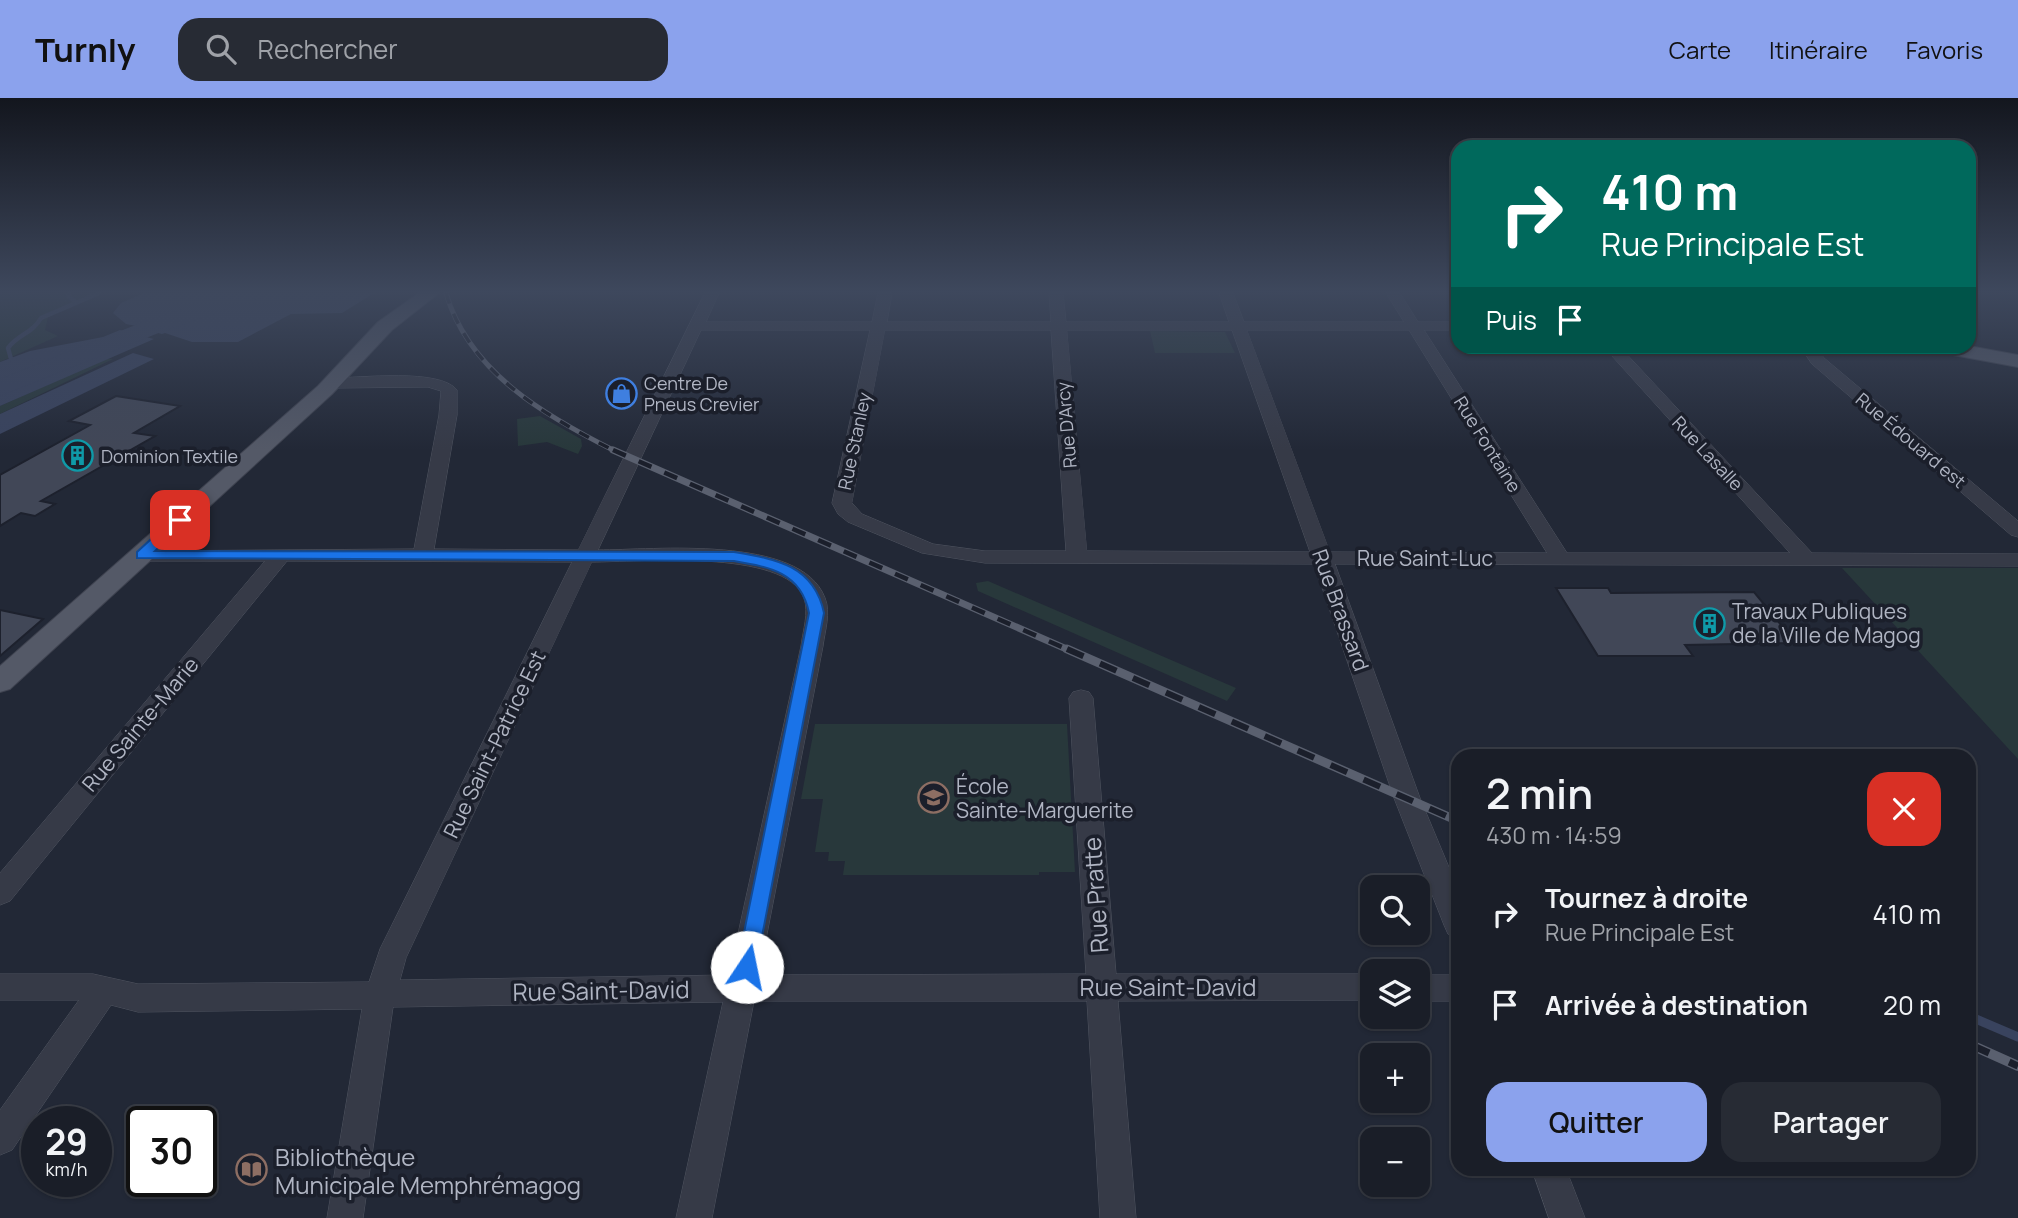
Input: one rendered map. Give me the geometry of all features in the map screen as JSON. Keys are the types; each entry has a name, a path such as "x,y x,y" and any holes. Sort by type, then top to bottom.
{"main road":[{"path":"0,682 332,383 367,345"},
{"path":"1976,348 2010,358"},
{"path":"1976,352 2010,358"}],"street":[{"name":"Rue Saint-Patrice Est","path":"345,1218 380,994 397,946 687,345"},
{"name":"Rue Stanley","path":"843,507 842,497 874,345"},
{"name":"Rue D'Arcy","path":"1060,345 1077,557"},
{"name":"Rue Brassard","path":"1245,345 1382,722 1407,798 1451,908"},
{"name":"Rue Fontaine","path":"1426,345 1561,559"},
{"name":"Rue Lasalle","path":"1617,354 1807,559"},
{"name":"Rue Édouard est","path":"1813,354 2018,531"},
{"path":"332,383 428,382 443,385 449,390 448,415 423,556"},
{"name":"Rue Saint-Luc","path":"843,507 849,514 867,524 939,552 985,557 2018,560"},
{"path":"142,555 746,558 771,563 793,573 813,595 817,613 812,646 694,1218"},
{"name":"Rue Sainte-Marie","path":"0,893 281,555"},
{"name":"Rue Pratte","path":"1082,698 1118,1218"},
{"name":"Rue Saint-David","path":"0,987 105,989 138,998 347,997 380,994 743,988 1360,987"},
{"path":"1430,988 1451,988"},
{"path":"0,1138 105,989"},
{"path":"1552,1176 1567,1218"}],"shaded area":[{"path":"0,345 37,345 0,362"},
{"path":"1153,345 1231,345 1235,353 1155,353"},
{"path":"105,359 113,359 0,414 0,406"},
{"path":"540,416 581,439 582,446 578,454 547,442 518,446 517,419"},
{"path":"1842,568 2018,568 2018,759"},
{"path":"988,581 1236,688 1227,701 978,591 976,583"},
{"path":"815,724 1067,724 1075,872 1039,872 1039,875 843,875 845,861 828,861 829,852 815,852 823,799 801,799"}],"water":[{"path":"60,345 140,345 0,406 0,362 30,351"},
{"path":"133,353 154,359 0,434 0,414"}],"building":[{"name":"Dominion Textile","path":"116,396 180,406 134,433 155,436 41,501 55,504 35,516 21,513 0,526 0,475 90,425 69,421"},
{"name":"Travaux Publiques de la Ville de Magog","path":"1556,588 1608,588 1611,593 1754,592 1796,643 1685,645 1693,656 1598,656"},
{"path":"0,610 43,619 0,656"}],"waterway":[{"path":"11,345 8,348 11,359"},
{"path":"0,388 106,345"},
{"path":"1976,1019 2018,1037"}],"railway":[{"path":"472,345 492,369 538,407 614,451"},
{"path":"614,451 1071,651"},
{"path":"1067,649 1451,818"},
{"path":"1976,1047 2018,1066"}],"place":[{"name":"Centre De Pneus Crevier","path":"621,393"},
{"name":"Dominion Textile","path":"78,456"},
{"name":"Travaux Publiques de la Ville de Magog","path":"1709,623"},
{"name":"École Sainte-Marguerite","path":"933,798"},
{"name":"Bibliothèque Municipale Memphrémagog","path":"252,1170"}],"route":[{"path":"180,520 142,555 734,556 771,563 802,580 813,595 817,613 747,967"}]}
